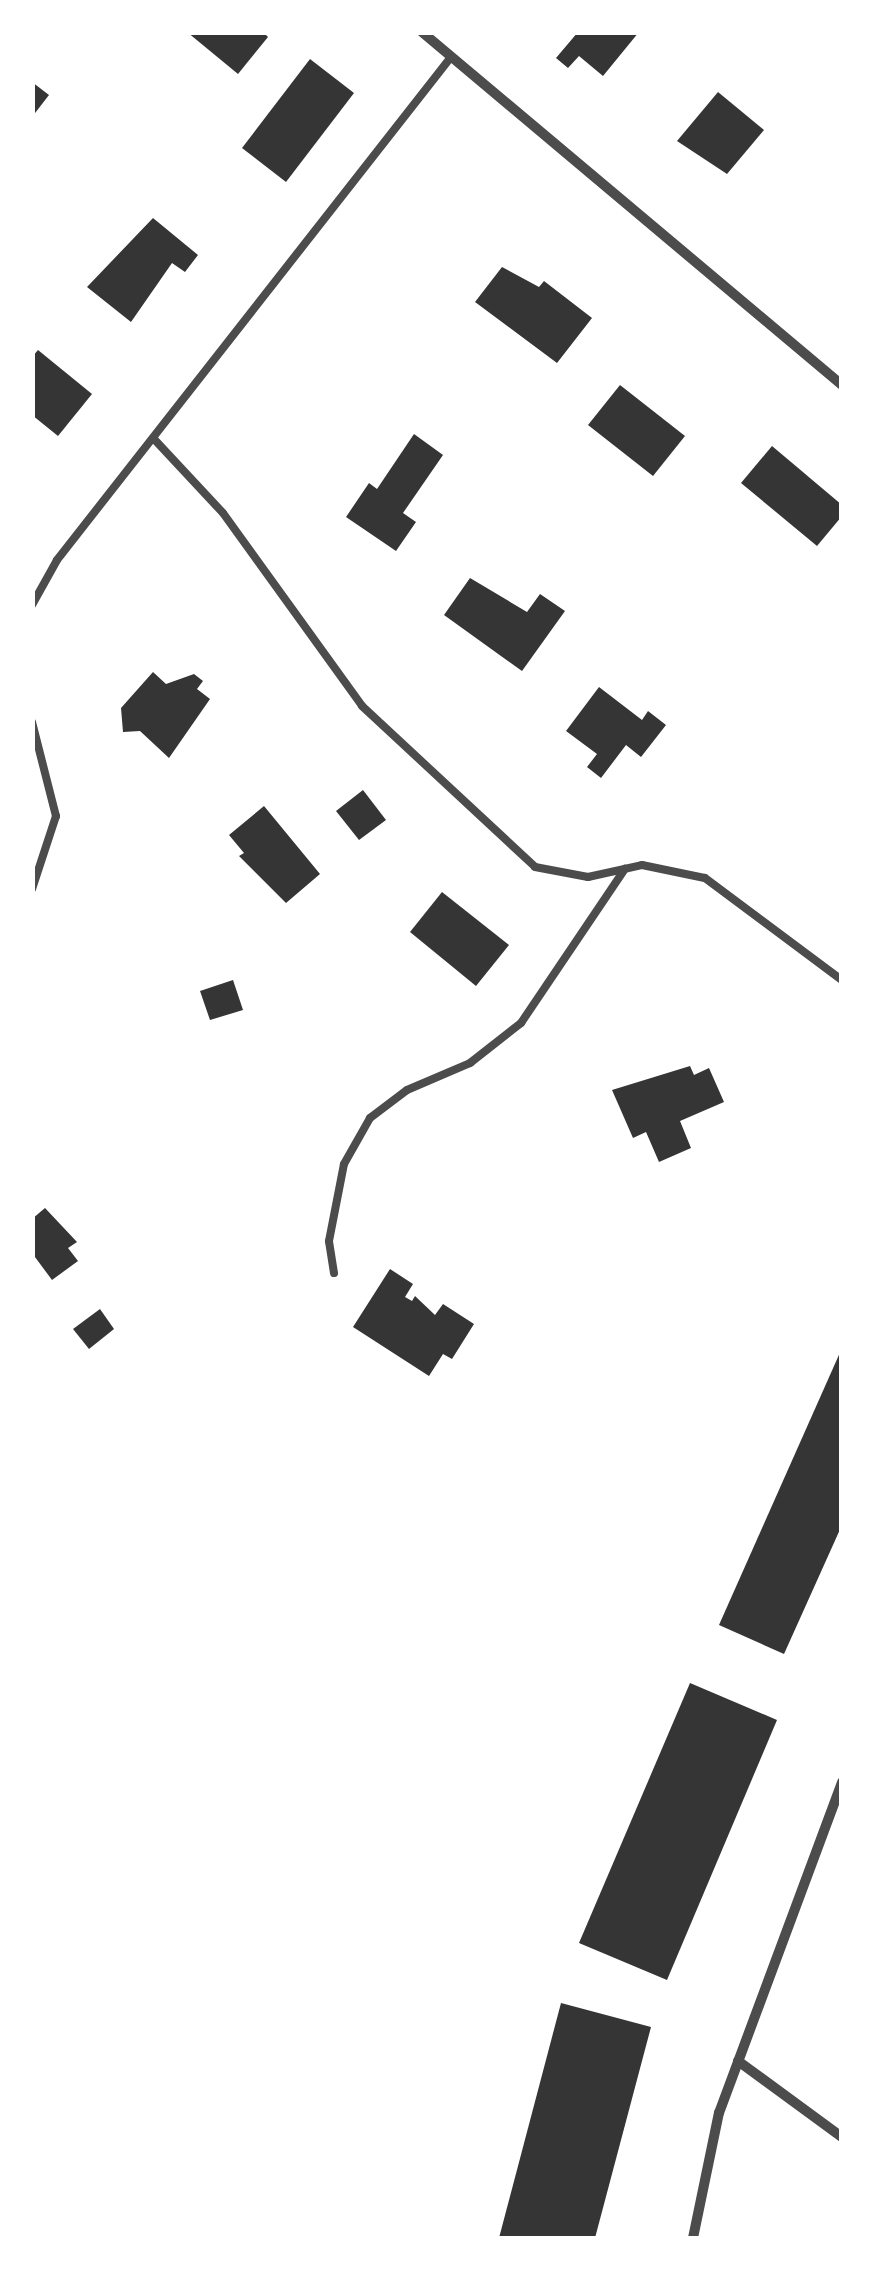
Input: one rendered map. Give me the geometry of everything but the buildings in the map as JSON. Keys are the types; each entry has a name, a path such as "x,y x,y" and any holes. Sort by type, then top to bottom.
{"street":[{"path":"422,32 842,385"},
{"path":"693,2238 719,2113 842,1782"},
{"path":"738,2061 842,2136"}],"lane":[{"path":"32,605 56,560 452,58"},
{"path":"154,439 223,513 362,706 535,867 588,877 642,866 705,878 842,980"},
{"path":"32,722 56,816 32,889"},
{"path":"334,1273 330,1240 344,1164 370,1118 408,1090 470,1062 521,1023 625,869"}]}
